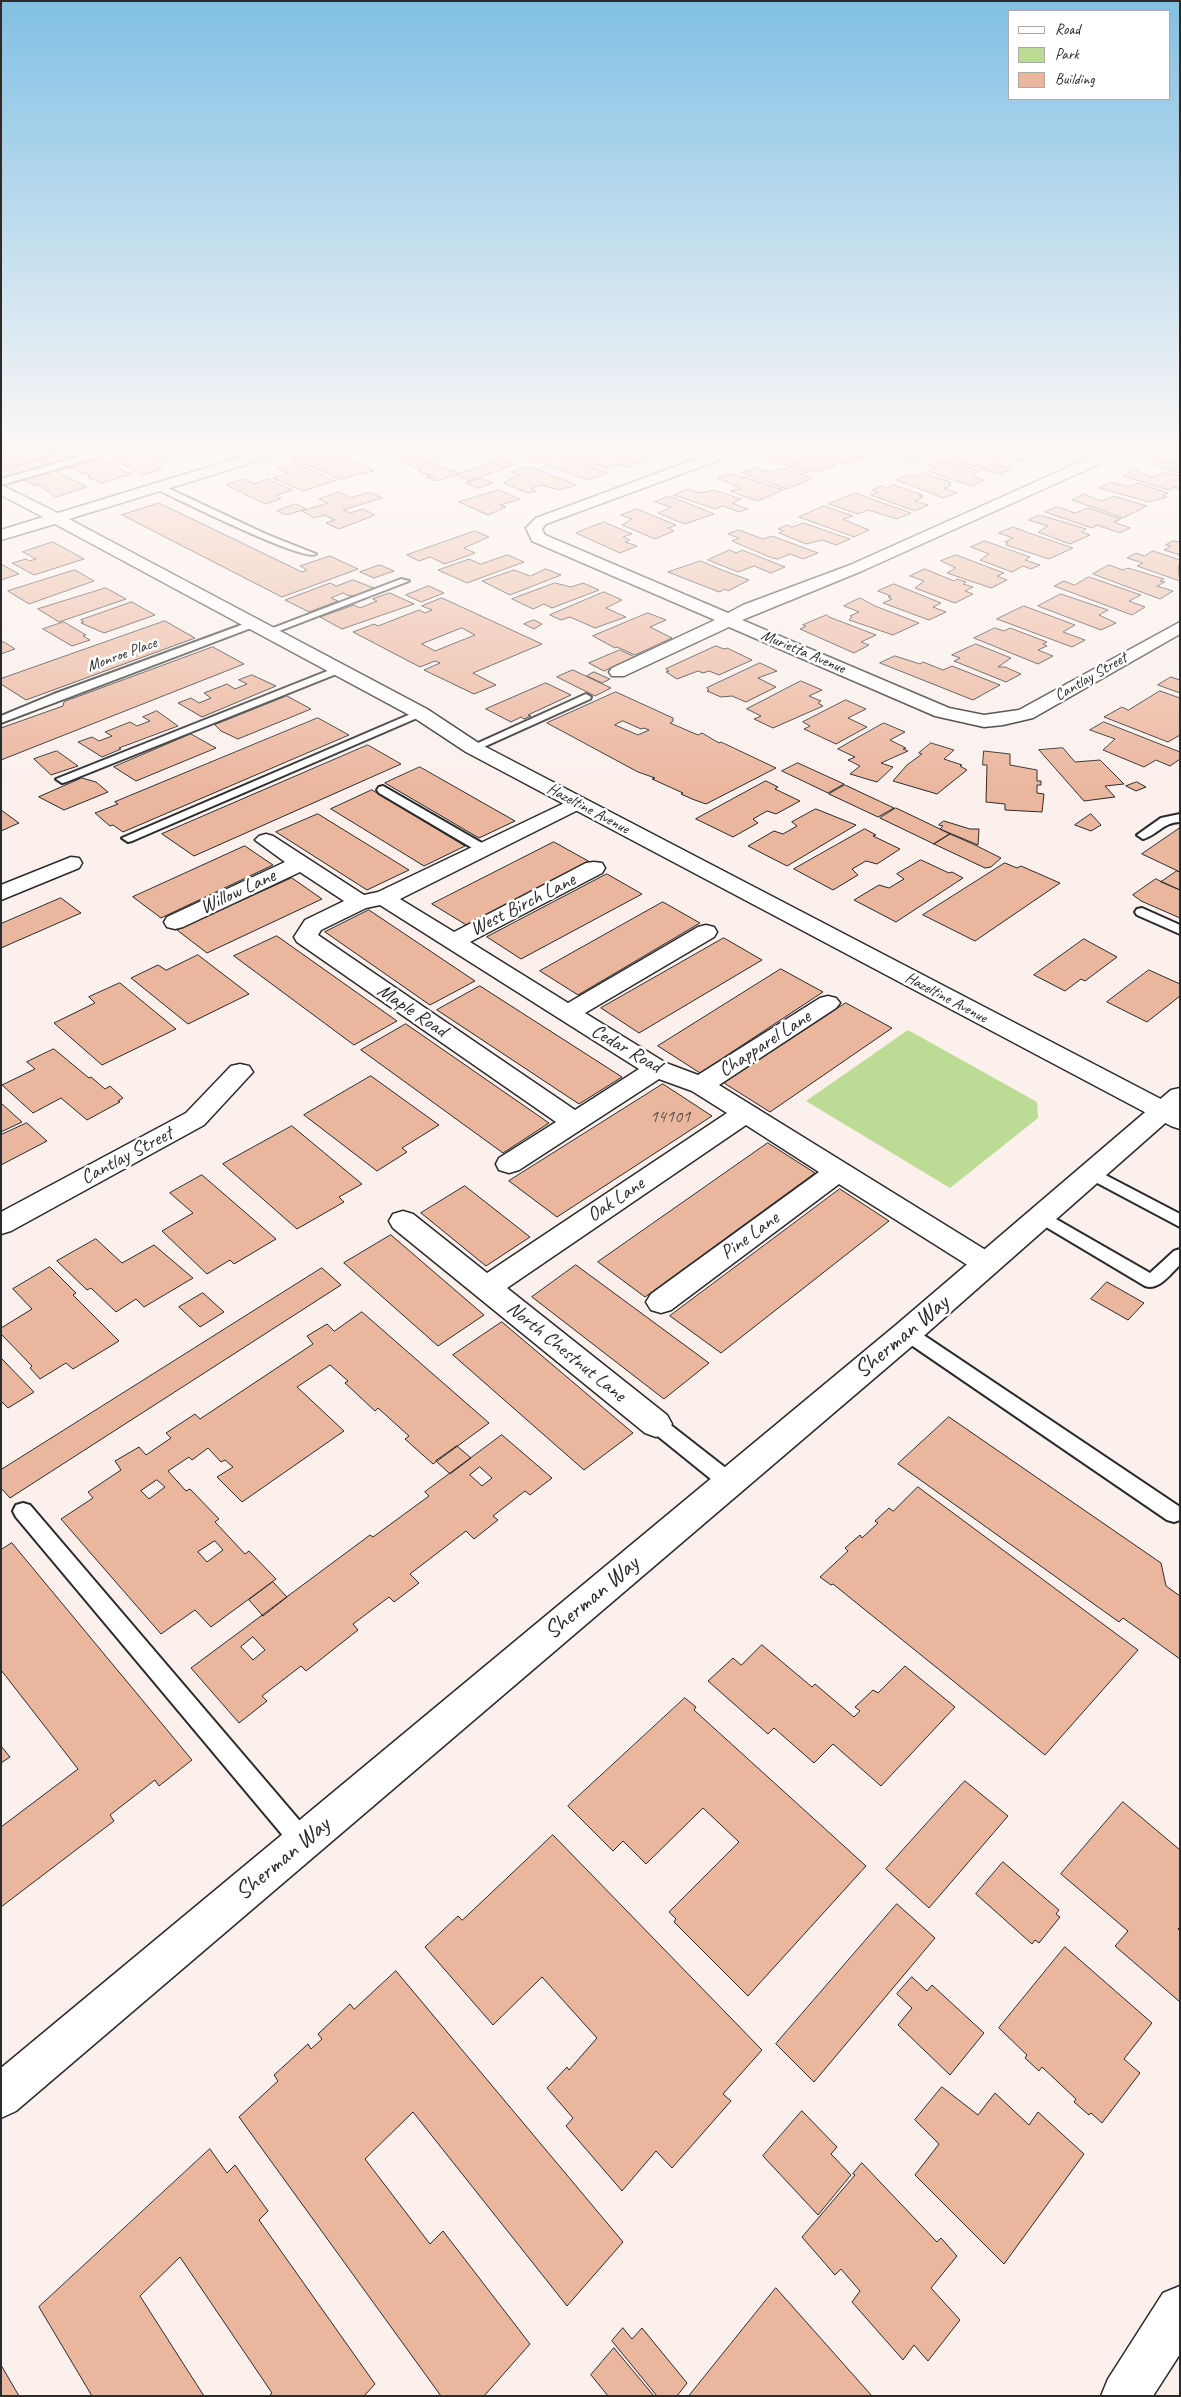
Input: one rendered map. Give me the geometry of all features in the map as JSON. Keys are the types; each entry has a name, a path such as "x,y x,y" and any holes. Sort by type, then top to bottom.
{"street":[{"name":"Hazeltine Avenue","path":"145,565 420,713 473,748 577,803 1174,1109"},
{"name":"Murietta Avenue","path":"601,565 942,712 968,720 999,722"},
{"path":"618,672 710,630 749,609 863,565"},
{"name":"Cantlay Street","path":"999,722 1026,714 1180,627"},
{"name":"Maple Road","path":"575,1122 305,937 313,925 483,849 577,803"},
{"name":"Cedar Road","path":"266,840 301,863 452,942 657,1069 701,1085 988,1264"},
{"path":"1,893 71,863"},
{"name":"Willow Lane","path":"175,922 301,863"},
{"name":"West Birch Lane","path":"452,942 594,868"},
{"path":"566,1014 706,932"},
{"name":"Chapparel Lane","path":"701,1085 828,1003"},
{"path":"509,1164 657,1069"},
{"name":"Cantlay Street","path":"1,1224 195,1119 240,1072"},
{"name":"Sherman Way","path":"1,2096 988,1264 1092,1173 1174,1109"},
{"name":"Oak Lane","path":"486,1288 746,1113"},
{"name":"Pine Lane","path":"661,1302 840,1170"},
{"name":"North Chestnut Lane","path":"403,1221 656,1424"},
{"path":"1125,2396 1180,2310"}],"lane":[{"path":"263,627 404,581"},
{"name":"Monroe Place","path":"1,720 48,702 58,696 263,627"},
{"path":"62,779 340,669"},
{"path":"473,748 586,697"},
{"path":"128,838 420,713"},
{"path":"383,790 483,849"},
{"path":"1143,834 1166,821 1180,818"},
{"path":"1142,912 1180,930"},
{"path":"1092,1173 1180,1221"},
{"path":"1042,1217 1151,1282 1180,1255"},
{"path":"906,1333 1174,1514"},
{"name":"North Chestnut Lane","path":"656,1424 730,1482"},
{"path":"23,1511 303,1842"}],"green space":[{"path":"908,1030 1037,1102 1038,1118 950,1188 806,1101"}],"building":[{"path":"1,565 19,574 1,580"},
{"path":"15,565 66,565 34,575"},
{"path":"219,565 287,565 302,572 307,570 300,566 303,565 349,565 358,569 282,597"},
{"path":"380,565 394,571 374,578 360,572"},
{"path":"452,565 516,565 467,583 438,570"},
{"path":"689,565 710,565 749,580 728,591 725,589 719,592 668,572"},
{"path":"720,565 780,565 785,567 771,573 754,566 738,572"},
{"path":"949,565 982,565 1004,573 997,576 1007,580 991,588 947,573 956,568"},
{"path":"993,565 1040,565 1031,569 1023,566 1012,572"},
{"path":"1109,565 1123,570 1128,568 1164,579 1160,581 1165,582 1157,586 1173,591 1160,599 1093,574"},
{"path":"1179,565 1180,581 1137,566"},
{"path":"546,569 561,575 510,595 482,581 514,570 530,576"},
{"path":"925,569 954,581 957,579 966,582 963,584 973,587 965,591 973,594 955,603 915,588 924,581 910,576"},
{"path":"75,570 94,581 29,604 8,591"},
{"path":"1089,577 1141,595 1129,601 1145,607 1132,615 1054,586 1064,581 1074,585"},
{"path":"353,580 374,588 359,595 349,596 343,593 331,598 338,601 309,612 285,600 330,583 336,586"},
{"path":"555,583 571,587 583,583 599,590 552,608 544,604 533,609 512,599"},
{"path":"894,584 941,603 933,607 946,612 929,620 883,603 892,599 888,597 891,596 878,591"},
{"path":"429,586 444,593 421,602 406,595"},
{"path":"106,588 126,599 59,622 38,609"},
{"path":"604,592 622,600 606,608 626,617 595,628 570,617 561,620 550,615"},
{"path":"390,593 414,604 342,629 320,617 354,605 360,608 377,601 373,599"},
{"path":"1061,594 1108,610 1099,615 1116,623 1101,630 1038,606"},
{"path":"442,598 542,644 473,673 496,685 474,694 424,670 440,663 435,661 420,667 353,632 374,624 378,626 419,610 425,613 432,610 422,606","holes":["462,628 475,635 435,651 422,644"]},
{"path":"860,598 875,606 919,623 893,635 849,620 852,617 850,616 859,612 844,606"},
{"path":"132,602 155,615 104,633 81,623 84,622 81,620"},
{"path":"1024,606 1075,625 1063,632 1085,640 1072,647 997,619"},
{"path":"648,613 666,620 650,627 672,638 635,655 617,647 615,648 593,636"},
{"path":"827,615 876,635 861,642 869,645 854,653 800,629 806,626 803,625"},
{"path":"534,620 542,624 534,629 524,624"},
{"path":"165,621 195,638 26,700 1,684 1,679"},
{"path":"64,622 86,635 83,636 90,640 72,646 43,629"},
{"path":"995,628 1004,631 1010,628 1047,642 1043,644 1047,646 1038,650 1053,656 1038,664 974,638"},
{"path":"4,642 15,649 1,654 1,643"},
{"path":"976,644 1011,658 998,667 1005,667 1021,674 1006,682 954,661 960,658 952,655"},
{"path":"716,646 724,649 727,648 752,660 719,675 709,671 703,673 698,671 677,679 666,672 669,671 666,669"},
{"path":"213,647 244,664 1,760 1,728 63,706 64,702"},
{"path":"620,650 635,657 604,671 589,663"},
{"path":"895,656 920,664 923,662 943,670 952,666 1000,685 973,700 880,663"},
{"path":"760,663 777,671 758,678 776,687 746,702 732,696 721,697 707,691 709,690 707,688"},
{"path":"573,670 611,688 595,696 557,677"},
{"path":"594,672 610,679 602,683 587,676"},
{"path":"252,675 276,686 202,717 178,703 191,698 199,703 211,698 204,693 227,684 235,689 247,684 239,680"},
{"path":"1171,677 1180,680 1180,693 1158,685"},
{"path":"801,681 822,690 809,696 821,701 818,703 823,706 773,728 754,719 761,716 747,709"},
{"path":"546,683 571,695 528,715 531,716 524,719 521,717 511,722 486,709"},
{"path":"1160,691 1180,698 1180,735 1168,742 1104,717 1122,707 1128,710"},
{"path":"616,692 673,718 673,721 670,723 698,735 702,733 719,743 721,742 776,768 706,804 681,794 683,793 652,779 655,778 638,772 547,723","holes":["623,721 641,729 649,730 638,735 615,725"]},
{"path":"287,696 311,709 238,739 221,731 215,725"},
{"path":"846,700 866,709 848,718 867,727 836,744 804,729 810,726 803,722"},
{"path":"157,711 178,726 119,748 121,749 102,757 78,742 92,737 99,741 112,736 105,732 130,722 137,726 150,721 143,717"},
{"path":"318,718 349,735 123,832 113,825 110,826 95,813 118,804 115,802"},
{"path":"1104,722 1180,752 1180,759 1170,766 1156,760 1144,767 1103,750 1115,739 1090,730"},
{"path":"884,723 905,732 890,740 906,748 903,749 908,751 881,763 893,767 877,782 850,774 860,766 848,760 855,757 838,749"},
{"path":"191,734 216,748 136,781 114,767"},
{"path":"931,743 954,750 944,759 962,765 960,766 967,770 937,794 893,781 907,765 922,754 919,753"},
{"path":"368,745 401,764 194,856 162,834"},
{"path":"1063,748 1075,762 1100,760 1124,784 1105,786 1115,797 1084,801 1039,750"},
{"path":"57,751 78,766 51,775 34,759"},
{"path":"984,751 1010,754 1010,765 1037,770 1037,781 1041,781 1041,785 1037,785 1037,793 1044,794 1042,812 1005,810 1005,804 986,802 987,765 983,765"},
{"path":"798,763 844,784 828,793 782,771"},
{"path":"420,767 515,821 479,838 385,783"},
{"path":"82,778 96,782 108,792 64,810 39,797"},
{"path":"766,781 778,787 775,789 800,801 776,814 767,811 753,819 758,823 733,837 696,819"},
{"path":"1137,782 1146,787 1136,791 1126,786"},
{"path":"845,785 894,808 878,817 829,794"},
{"path":"372,790 465,846 424,866 331,809"},
{"path":"896,808 950,834 934,844 880,818"},
{"path":"816,809 856,825 787,866 748,846 774,831 783,834 797,826 792,822"},
{"path":"1,810 19,823 1,831"},
{"path":"318,814 409,870 367,890 276,832"},
{"path":"1091,814 1101,825 1091,831 1075,825"},
{"path":"944,821 970,829 979,829 978,845 940,829 943,826 939,825"},
{"path":"1180,828 1180,872 1142,854"},
{"path":"865,829 876,835 873,836 900,849 877,864 866,861 852,869 858,875 833,890 794,869"},
{"path":"950,834 1001,858 991,867 985,868 934,844"},
{"path":"554,842 590,862 468,926 432,904"},
{"path":"245,846 273,865 161,918 133,897"},
{"path":"921,860 963,878 896,922 854,900 879,885 889,888 904,879 897,874"},
{"path":"1005,863 1017,868 1021,866 1060,883 975,941 923,915"},
{"path":"1177,871 1180,872 1180,890 1161,882"},
{"path":"607,874 642,894 521,959 487,937"},
{"path":"292,878 322,899 207,953 177,930"},
{"path":"1156,879 1180,890 1180,918 1141,901 1133,895"},
{"path":"61,898 81,913 1,948 1,924"},
{"path":"663,902 700,923 578,995 540,971"},
{"path":"369,910 475,981 430,1005 325,932"},
{"path":"277,936 397,1021 354,1045 234,956"},
{"path":"724,938 762,960 639,1033 601,1008"},
{"path":"1084,939 1117,957 1085,981 1081,979 1065,991 1034,975"},
{"path":"198,955 249,994 188,1024 131,978 158,965 166,970"},
{"path":"781,969 823,992 700,1073 658,1046"},
{"path":"1149,970 1180,984 1180,996 1147,1022 1107,1002"},
{"path":"120,983 176,1029 102,1065 54,1023 95,1003 89,997"},
{"path":"480,986 622,1077 579,1104 437,1010"},
{"path":"846,1003 892,1028 770,1112 724,1083"},
{"path":"406,1024 549,1123 503,1153 361,1050"},
{"path":"54,1049 105,1089 110,1086 123,1098 118,1101 120,1102 87,1120 61,1098 33,1113 2,1085 35,1069 27,1062"},
{"path":"371,1076 439,1125 402,1148 407,1152 377,1171 304,1115"},
{"path":"663,1084 712,1116 557,1217 509,1181"},
{"path":"1,1103 22,1122 1,1132"},
{"path":"27,1123 47,1141 1,1165 1,1135"},
{"path":"292,1126 362,1184 339,1197 344,1202 297,1229 223,1164"},
{"path":"768,1143 815,1173 645,1297 598,1262"},
{"path":"202,1175 276,1239 234,1264 230,1260 207,1274 162,1231 193,1213 170,1193"},
{"path":"465,1186 530,1237 486,1266 421,1213"},
{"path":"840,1189 889,1221 721,1353 670,1316"},
{"path":"391,1235 484,1315 438,1346 344,1263"},
{"path":"96,1239 122,1263 154,1245 193,1278 144,1307 136,1299 116,1312 91,1288 87,1290 57,1261"},
{"path":"576,1265 709,1363 664,1399 532,1297"},
{"path":"50,1267 76,1293 73,1295 119,1341 73,1369 66,1363 40,1379 30,1368 32,1366 1,1334 1,1328 32,1309 13,1289"},
{"path":"322,1268 341,1285 10,1498 1,1488 1,1470"},
{"path":"1107,1282 1144,1303 1128,1320 1091,1299"},
{"path":"203,1293 224,1312 200,1327 179,1307"},
{"path":"362,1312 489,1423 433,1464 405,1439 409,1436 378,1408 375,1411 345,1383 348,1381 330,1365 297,1387 344,1431 242,1502 217,1477 233,1467 225,1460 221,1462 208,1448 192,1460 189,1457 168,1471 186,1491 190,1489 219,1519 215,1522 245,1554 249,1551 276,1579 211,1627 195,1610 161,1634 61,1519 93,1498 88,1492 121,1470 115,1461 139,1447 146,1455 171,1438 166,1433 195,1414 200,1419 313,1344 307,1336 327,1324 334,1331","holes":["157,1480 165,1487 149,1499 141,1491","215,1541 223,1550 207,1562 198,1552"]},
{"path":"502,1322 633,1433 584,1470 453,1355"},
{"path":"1,1358 34,1392 8,1408 1,1401"},
{"path":"949,1417 1161,1563 1166,1586 1180,1596 1180,1659 1123,1618 1119,1622 898,1464"},
{"path":"502,1435 552,1478 530,1495 525,1491 493,1516 498,1520 474,1539 466,1531 410,1574 419,1583 394,1602 389,1597 353,1624 358,1630 306,1671 301,1666 262,1696 267,1701 239,1723 191,1668 370,1535 373,1537 429,1496 425,1492","holes":["480,1467 492,1478 482,1486 470,1475","253,1637 265,1650 253,1660 241,1647"]},
{"path":"457,1446 471,1458 450,1474 436,1461"},
{"path":"918,1487 1138,1650 1045,1755 833,1584 831,1585 820,1577 848,1551 845,1548 860,1535 862,1538 878,1523 875,1521 889,1508 893,1511"},
{"path":"12,1543 192,1760 159,1786 155,1780 110,1815 114,1821 1,1907 1,1827 78,1769 1,1670 1,1550"},
{"path":"273,1582 287,1597 263,1616 249,1600"},
{"path":"762,1645 812,1687 815,1684 854,1717 860,1711 855,1707 873,1690 878,1693 905,1666 955,1707 881,1786 833,1744 814,1763 774,1728 768,1734 708,1681 733,1658 741,1665"},
{"path":"685,1698 696,1707 694,1710 866,1866 748,1996 674,1922 676,1919 669,1912 739,1842 703,1808 646,1864 623,1841 613,1851 568,1806"},
{"path":"1,1746 10,1757 1,1763"},
{"path":"965,1781 1008,1816 929,1908 886,1869"},
{"path":"1123,1802 1180,1850 1180,1927 1178,1929 1180,1931 1180,2002 1115,1946 1128,1931 1061,1874"},
{"path":"553,1835 762,2050 723,2094 731,2101 672,2168 656,2151 622,2191 566,2126 573,2118 547,2088 567,2067 569,2070 597,2038 542,1977 493,2025 425,1947 458,1916 462,1920"},
{"path":"1003,1862 1059,1910 1056,1914 1060,1917 1039,1943 1035,1940 1032,1944 976,1894"},
{"path":"897,1904 935,1938 814,2082 776,2044"},
{"path":"1065,1947 1152,2023 1124,2059 1140,2073 1102,2123 1074,2102 1076,2099 1042,2067 1039,2071 1025,2058 1027,2055 999,2028"},
{"path":"396,1971 623,2242 567,2306 413,2112 365,2159 430,2244 443,2231 530,2344 484,2396 441,2396 239,2117 278,2081 274,2075 308,2044 311,2049 322,2039 318,2034 350,2004 354,2009"},
{"path":"912,1977 927,1991 932,1985 984,2033 950,2075 898,2025 912,2008 897,1994"},
{"path":"942,2087 978,2115 995,2093 1029,2125 1038,2112 1084,2154 1004,2264 915,2175 939,2144 915,2120"},
{"path":"802,2111 837,2147 831,2154 851,2175 818,2215 763,2156"},
{"path":"210,2149 227,2173 235,2165 268,2211 259,2220 375,2384 364,2396 269,2396 272,2393 180,2257 140,2296 204,2396 92,2396 39,2307"},
{"path":"862,2163 937,2242 941,2238 957,2256 931,2288 960,2320 928,2361 914,2345 903,2360 852,2302 860,2291 841,2269 835,2275 802,2237 855,2175 853,2174"},
{"path":"776,2288 872,2396 689,2396"},
{"path":"623,2328 632,2339 642,2328 687,2383 677,2396 657,2396 612,2341"},
{"path":"614,2348 654,2396 608,2396 591,2375"},
{"path":"1,2365 19,2396 1,2396"}]}
